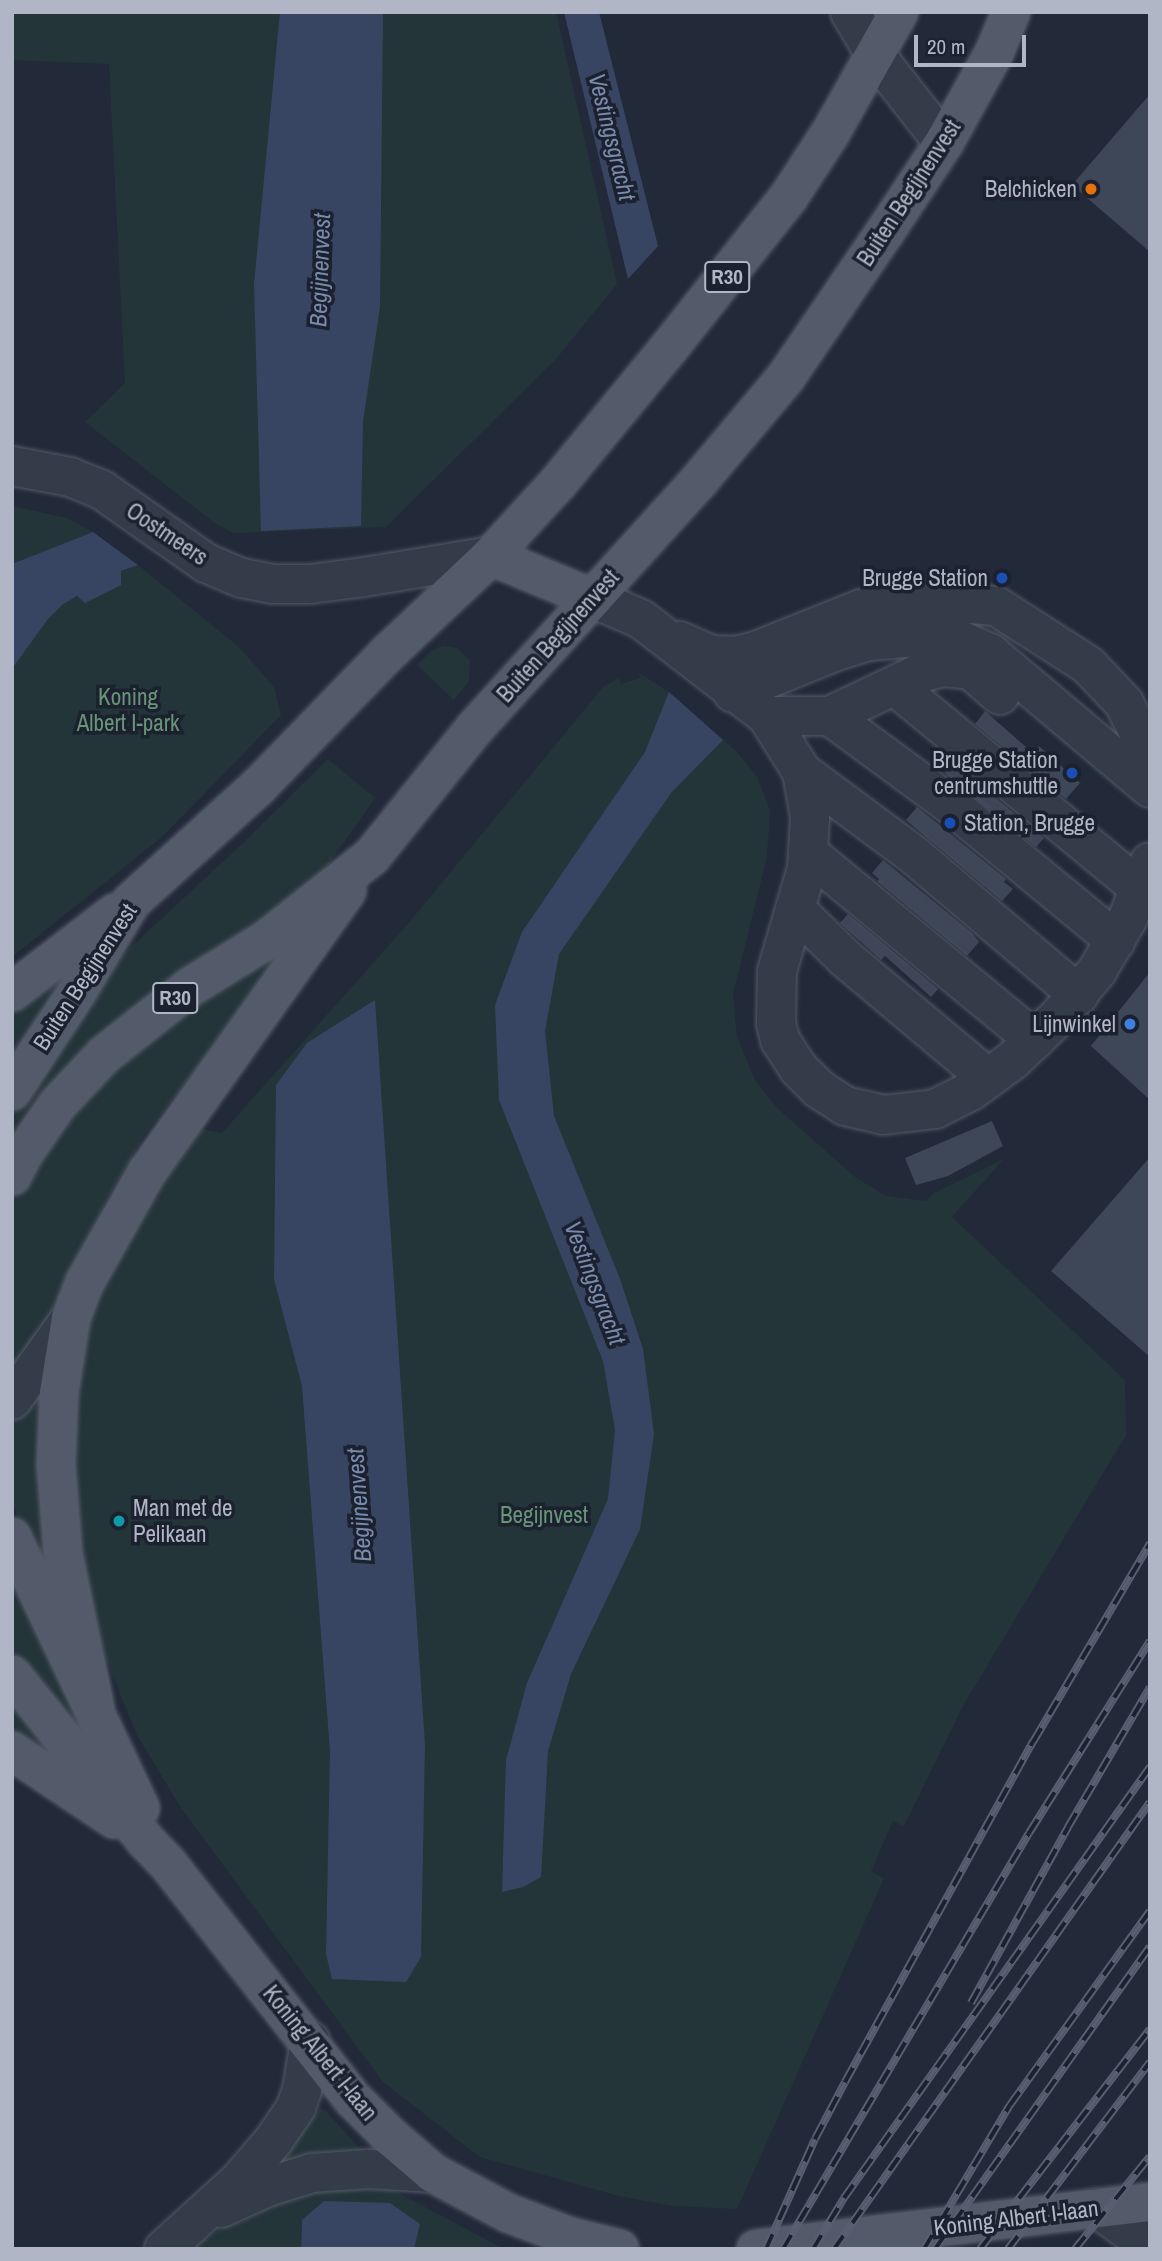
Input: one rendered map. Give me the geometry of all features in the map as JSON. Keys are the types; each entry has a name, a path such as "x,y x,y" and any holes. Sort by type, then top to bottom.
{"main road":[{"name":"Buiten Begijnenvest","path":"12,1090 77,992 131,902 258,787 389,652 491,556 580,456 788,198 876,56 899,12"},
{"name":"Buiten Begijnenvest","path":"12,1176 22,1156 57,1105 104,1055 191,987 266,940 372,856 474,729 676,508 786,377 944,144 995,51 1011,12"},
{"path":"491,556 592,598"},
{"name":"R30","path":"71,1318 85,1282 147,1172 372,856"},
{"name":"R30","path":"12,992 131,902"},
{"path":"71,1318 59,1393 56,1465 63,1553 95,1708"},
{"name":"Koning Albert I-laan","path":"12,1537 95,1708 157,1852"},
{"name":"Koning Albert I-laan","path":"12,1675 310,2041 354,2100 433,2173 508,2213 571,2237 620,2249"},
{"path":"12,1751 157,1852"},
{"name":"Koning Albert I-laan","path":"756,2249 1150,2202"}],"street":[{"path":"850,12 876,56 944,144"},
{"name":"Oostmeers","path":"12,466 70,477 102,490 206,563 262,582 310,584 491,556"},
{"path":"592,598 641,619 733,693 767,716 802,772 915,856 1079,995"},
{"path":"655,632 712,655 735,656 755,652 861,609 911,599 996,606 1088,665 1124,703 1150,755"},
{"path":"733,693 836,651 869,641 929,636 958,639 991,654 1129,774 1150,788"},
{"path":"767,716 830,716 931,669 957,667 971,670 1113,791 1150,814"},
{"path":"802,772 810,817 808,853 777,971 774,1008 780,1040 807,1079 831,1098 854,1109 883,1115 904,1115 947,1105 988,1078 1035,1040 1079,995 1116,941 1145,876 895,686"},
{"path":"830,716 950,804 1116,941"},
{"path":"808,853 1035,1040"},
{"path":"795,909 846,959 988,1078"},
{"path":"12,1399 71,1318"},
{"path":"164,2249 238,2182 287,2121 302,2090 310,2041"},
{"path":"198,2220 267,2187 312,2173 369,2169 433,2173"},
{"path":"1097,2208 1150,2246"}],"green space":[{"path":"12,12 556,12 617,284 556,359 386,527 234,533 216,524 85,422 125,383 109,64 12,60"},
{"path":"12,506 66,518 93,532 12,564"},
{"name":"Koning Albert I-park","path":"138,565 239,647 274,687 281,715 162,837 12,957 12,669 48,619 62,605 121,571"},
{"path":"443,646 457,648 470,661 469,681 454,700 417,665 431,651"},
{"name":"Begijnvest","path":"639,673 669,692 736,751 757,777 770,810 767,857 733,994 737,1037 755,1080 776,1107 855,1177 886,1196 926,1201 934,1193 1004,1159 952,1217 1125,1380 1126,1435 964,1704 904,1826 893,1821 871,1871 884,1878 737,2209 673,2206 619,2196 480,2157 383,2082 179,1805 137,1735 105,1657 80,1568 70,1408 98,1286 196,1128 222,1133 407,925 604,686 619,678 621,684 640,678"},
{"path":"328,759 375,798 319,878 12,1142 12,1114 118,959 241,845"},
{"path":"277,948 279,966 144,1135 107,1199 56,1311 12,1379 12,1198 27,1168 132,1044"},
{"path":"63,975 69,975 12,1068 12,1013"},
{"path":"51,1358 60,1586 19,1522 12,1501 12,1423"},
{"path":"12,1570 86,1726 83,1733 71,1724 12,1652"},
{"path":"12,1692 96,1797 12,1736"},
{"path":"319,2108 325,2110 361,2150 270,2165"},
{"path":"323,2185 391,2189 504,2249 414,2249 420,2224 302,2220 301,2249 191,2249 232,2221"}],"water":[{"name":"Begijnenvest","path":"280,12 383,12 380,307 363,421 361,526 261,531 254,284"},
{"name":"Vestingsgracht","path":"564,12 599,12 658,246 628,279"},
{"path":"93,532 138,565 121,571 121,585 85,603 77,596 62,605 48,619 12,669 12,564"},
{"name":"Vestingsgracht","path":"669,692 723,740 671,793 559,954 545,1031 554,1116 620,1279 643,1349 654,1434 640,1529 571,1674 548,1751 541,1877 523,1887 502,1892 506,1760 527,1683 608,1499 615,1430 603,1361 499,1100 495,1005 522,932 645,752"},
{"name":"Begijnenvest","path":"375,1000 425,1745 421,1957 406,1982 332,1979 326,1954 330,1751 302,1386 274,1279 276,1085 307,1043"},
{"path":"324,2201 390,2203 420,2224 414,2249 301,2249 302,2220"}],"building":[{"path":"1150,94 1150,252 1072,185"},
{"path":"985,711 1033,753 1039,746 1080,783 1066,799 975,724"},
{"path":"947,758 1044,838 1036,847 947,775 940,767"},
{"path":"917,807 1006,879 1004,882 1013,889 1002,901 906,820"},
{"path":"883,860 972,933 979,942 967,956 877,881 879,879 872,873"},
{"path":"848,914 938,989 931,997 885,956 881,960 840,923"},
{"path":"1150,972 1150,1100 1091,1046"},
{"path":"992,1121 1003,1146 948,1176 916,1185 905,1158"},
{"path":"1150,1157 1150,1357 1051,1271"}],"railway":[{"path":"766,2249 815,2139 845,2082 1033,1742 1150,1543"},
{"path":"783,2249 1029,1833 1150,1641"},
{"path":"971,2003 1068,1827 1150,1687"},
{"path":"813,2249 844,2198 1150,1767"},
{"path":"834,2249 1150,1802"},
{"path":"924,2249 1010,2105 1150,1911"},
{"path":"935,2249 1150,1947"},
{"path":"980,2249 1150,2029"},
{"path":"1008,2249 1150,2062"},
{"path":"1075,2249 1150,2156"}],"place":[{"name":"Belchicken","path":"1091,189"},
{"name":"Brugge Station","path":"1002,578"},
{"name":"Brugge Station centrumshuttle","path":"1072,773"},
{"name":"Station, Brugge","path":"950,823"},
{"name":"Lijnwinkel","path":"1130,1024"},
{"name":"Man met de Pelikaan","path":"119,1521"}]}
